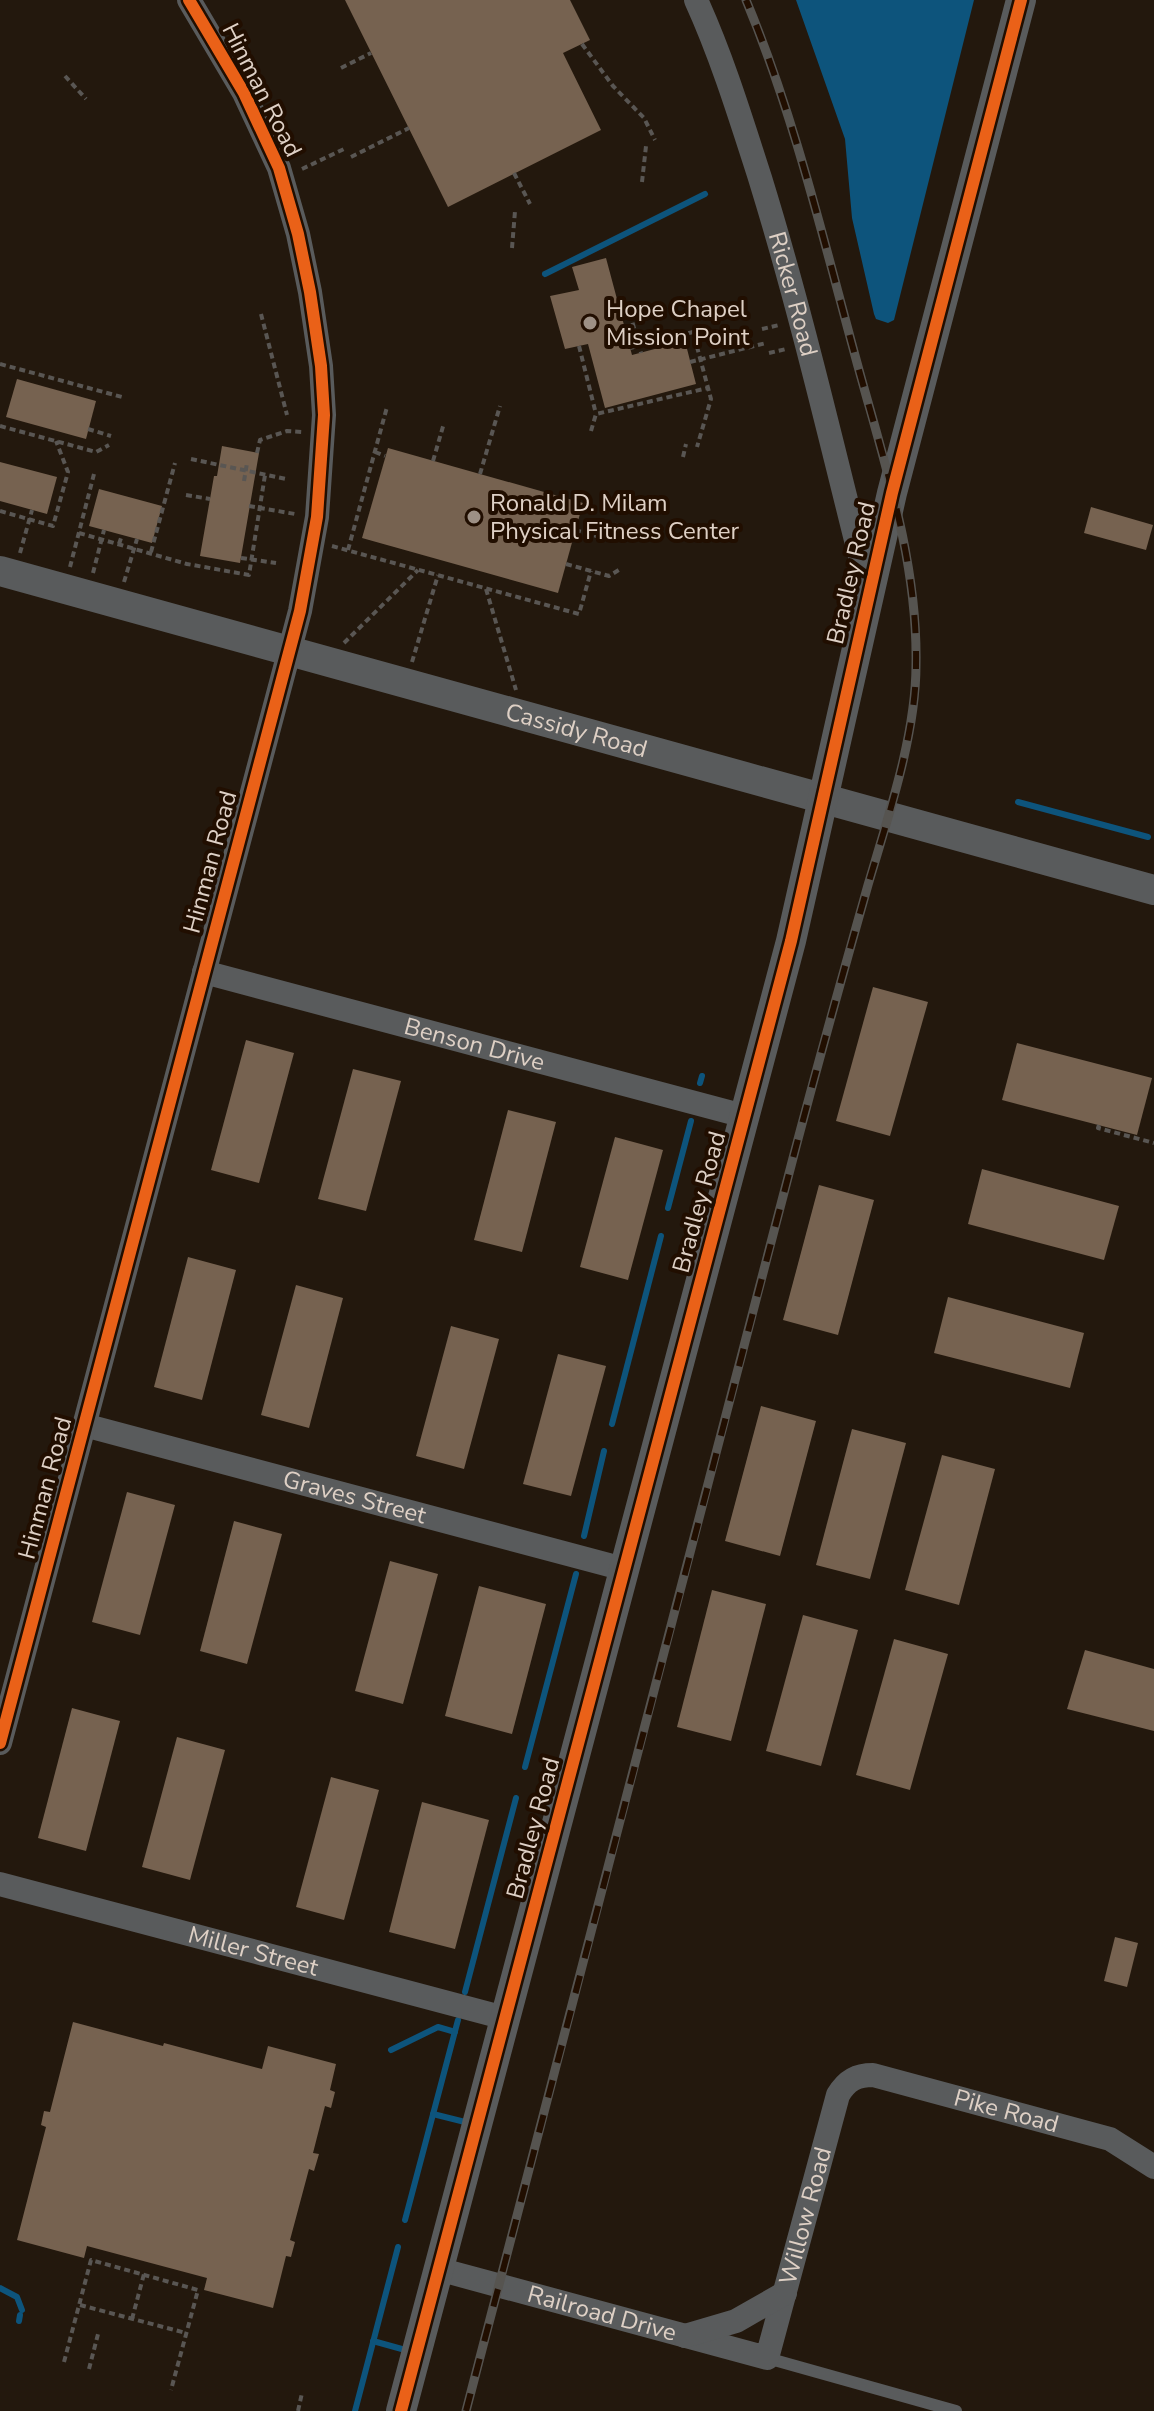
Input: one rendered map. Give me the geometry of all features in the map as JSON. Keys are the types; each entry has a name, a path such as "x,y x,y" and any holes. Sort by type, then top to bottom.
{"street":[{"name":"Hinman Road","path":"1,1734 300,611 315,529 324,415 321,366 298,234 282,178 244,93 189,0"},
{"name":"Ricker Road","path":"696,0 747,136 772,217 869,594"},
{"name":"Bradley Road","path":"401,2411 791,941 892,493 1021,0"},
{"name":"Cassidy Road","path":"7,572 1154,890"},
{"name":"Benson Drive","path":"204,972 744,1116"},
{"name":"Graves Street","path":"84,1425 624,1569"},
{"name":"Miller Street","path":"0,1884 505,2018"},
{"name":"Pike Road","path":"851,2079 873,2075 1110,2139 1152,2159"},
{"name":"Willow Road","path":"767,2358 838,2095 851,2079"},
{"name":"Railroad Drive","path":"438,2269 767,2358"},
{"path":"684,2336 736,2321 785,2293"}],"lane":[{"path":"767,2358 956,2411"}],"path":[{"path":"582,44 613,86 644,118 655,140"},
{"path":"341,68 371,53"},
{"path":"65,76 86,99"},
{"path":"351,157 409,128"},
{"path":"642,182 646,146"},
{"path":"282,178 346,148"},
{"path":"514,173 530,204"},
{"path":"512,248 515,211"},
{"path":"618,306 627,303 641,353"},
{"path":"261,314 287,415"},
{"path":"630,348 693,332 711,399 697,447"},
{"path":"672,337 674,344"},
{"path":"690,362 766,343"},
{"path":"579,346 596,414 591,431"},
{"path":"0,364 122,397"},
{"path":"73,395 76,385"},
{"path":"596,414 708,388"},
{"path":"480,474 500,406"},
{"path":"348,550 387,407"},
{"path":"433,461 444,423"},
{"path":"0,426 96,452 109,445"},
{"path":"88,429 111,436"},
{"path":"257,453 260,440 287,431"},
{"path":"0,511 53,526 68,472 56,441"},
{"path":"683,457 686,444"},
{"path":"375,452 385,456"},
{"path":"191,459 223,462 246,472 286,479"},
{"path":"151,552 175,463"},
{"path":"244,481 247,463"},
{"path":"76,592 79,533 94,474"},
{"path":"79,533 187,564 249,575 265,475"},
{"path":"186,495 210,499"},
{"path":"249,506 315,529 348,550 579,614 591,571"},
{"path":"85,509 93,512"},
{"path":"7,572 32,510"},
{"path":"605,522 633,530"},
{"path":"76,592 104,530"},
{"path":"575,530 600,537"},
{"path":"119,544 122,535"},
{"path":"118,603 137,539"},
{"path":"241,558 276,563"},
{"path":"566,564 609,576 622,568"},
{"path":"326,661 418,570"},
{"path":"405,684 438,575"},
{"path":"486,589 523,716"},
{"path":"1099,1125 1098,1128 1154,1143"},
{"path":"64,2362 91,2260 198,2290 171,2390"},
{"path":"132,2319 144,2274"},
{"path":"79,2304 186,2333"},
{"path":"89,2369 98,2334"},
{"path":"298,2411 302,2393"}],"water":[{"path":"796,0 974,0 894,320 888,323 876,319 874,314 852,218 845,139"}],"building":[{"path":"345,0 570,0 590,40 563,53 601,130 448,207"},
{"name":"Hope Chapel Mission Point","path":"606,258 632,355 685,341 696,384 605,408 588,344 565,349 550,296 579,290 572,267"},
{"path":"17,379 96,401 86,439 6,417"},
{"path":"222,446 259,453 240,563 200,556"},
{"name":"Ronald D. Milam Physical Fitness Center","path":"388,448 583,503 558,593 362,538"},
{"path":"0,462 57,477 47,514 0,501"},
{"path":"99,489 162,506 152,543 89,526"},
{"path":"1091,507 1153,525 1146,550 1084,533"},
{"path":"873,987 928,1002 890,1136 836,1121"},
{"path":"246,1040 294,1053 259,1183 211,1170"},
{"path":"1017,1043 1152,1078 1137,1135 1002,1100"},
{"path":"353,1069 401,1081 366,1211 318,1199"},
{"path":"508,1110 556,1122 522,1252 474,1240"},
{"path":"615,1137 663,1150 628,1280 580,1267"},
{"path":"982,1169 1119,1206 1104,1260 968,1224"},
{"path":"819,1185 874,1200 838,1335 783,1320"},
{"path":"188,1257 236,1270 202,1400 154,1387"},
{"path":"296,1285 343,1298 309,1428 261,1415"},
{"path":"948,1297 1084,1333 1070,1388 934,1353"},
{"path":"451,1326 499,1339 464,1469 416,1456"},
{"path":"558,1354 606,1366 571,1496 523,1484"},
{"path":"761,1406 816,1421 780,1556 725,1541"},
{"path":"852,1429 906,1443 870,1579 816,1565"},
{"path":"942,1455 995,1469 959,1605 905,1590"},
{"path":"127,1492 175,1505 140,1635 92,1622"},
{"path":"234,1521 282,1534 247,1664 200,1651"},
{"path":"390,1561 438,1574 403,1704 355,1691"},
{"path":"479,1586 546,1604 512,1734 445,1716"},
{"path":"712,1590 766,1604 731,1741 677,1727"},
{"path":"803,1615 858,1630 821,1766 766,1751"},
{"path":"894,1639 948,1654 910,1790 856,1775"},
{"path":"1085,1650 1154,1669 1154,1731 1067,1709"},
{"path":"72,1708 120,1721 86,1851 38,1838"},
{"path":"177,1737 225,1750 190,1880 142,1867"},
{"path":"331,1777 379,1790 344,1920 296,1907"},
{"path":"422,1802 489,1820 455,1949 389,1932"},
{"path":"1115,1937 1138,1943 1127,1987 1104,1981"},
{"path":"73,2022 262,2069 268,2046 336,2064 330,2090 335,2092 331,2108 325,2106 313,2153 319,2154 314,2171 309,2169 290,2240 295,2242 291,2257 286,2256 273,2308 204,2290 207,2278 87,2246 84,2258 17,2240 46,2127 41,2125 44,2111 50,2112"}],"waterway":[{"path":"545,274 705,194"},
{"path":"1018,802 1148,837"},
{"path":"700,1083 702,1076"},
{"path":"668,1208 691,1121"},
{"path":"612,1424 661,1236"},
{"path":"584,1536 604,1451"},
{"path":"525,1767 576,1574"},
{"path":"465,1992 516,1798"},
{"path":"405,2220 458,2020"},
{"path":"391,2050 438,2027 455,2032"},
{"path":"433,2114 469,2123"},
{"path":"355,2411 398,2247"},
{"path":"0,2288 17,2297 22,2310"},
{"path":"19,2321 20,2315"},
{"path":"373,2341 409,2351"}],"railway":[{"path":"466,2411 801,1127 900,776 915,692 915,626 897,510 807,177 779,88 746,0"}],"cycle path":[{"path":"0,1743 300,611 317,517 324,415 321,366 298,234 279,168 244,93 189,0"},
{"path":"401,2411 791,941 892,493 1021,0"}],"place":[{"name":"Hope Chapel Mission Point","path":"590,323"},
{"name":"Ronald D. Milam Physical Fitness Center","path":"474,517"}]}
